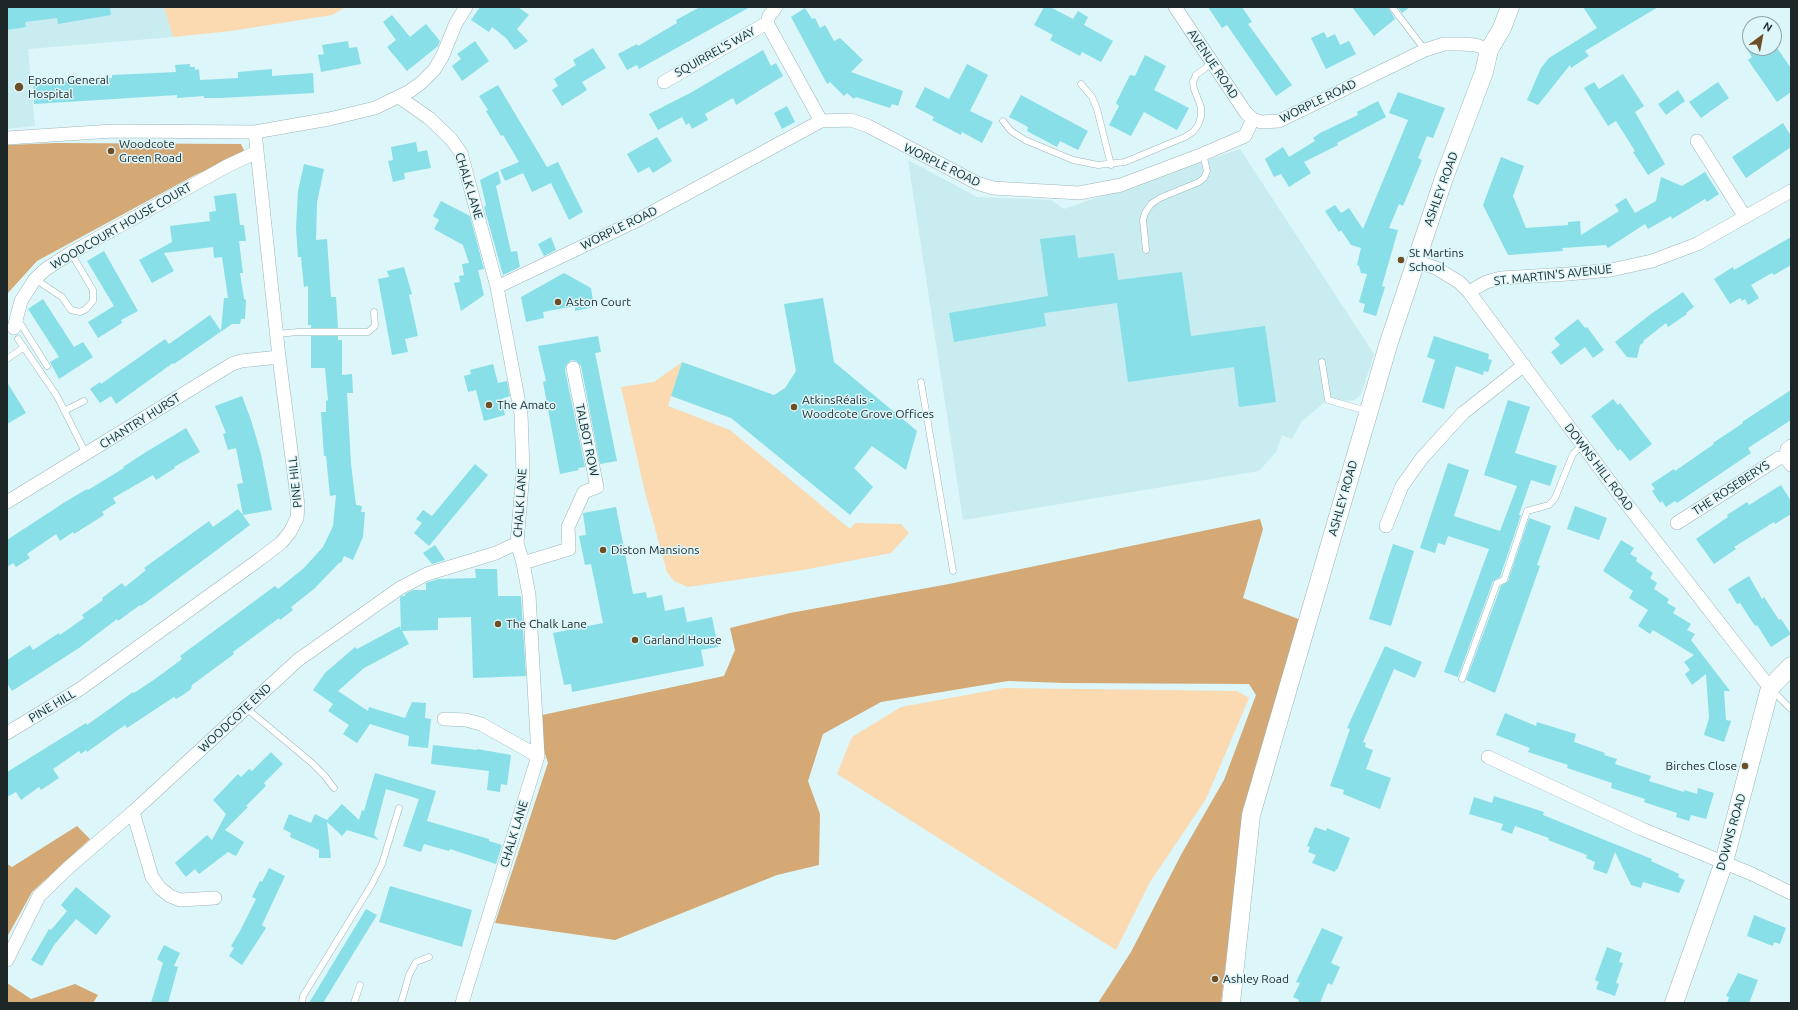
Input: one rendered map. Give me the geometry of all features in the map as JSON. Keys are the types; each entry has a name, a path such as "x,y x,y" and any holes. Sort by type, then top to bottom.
{"main road":[{"name":"ASHLEY ROAD","path":"1231,1003 1251,815 1389,342 1416,261 1484,72 1489,50 1502,28 1510,7"},
{"name":"DOWNS ROAD","path":"1674,1003 1724,862 1770,688 1791,666"}],"street":[{"path":"7,138 113,131 255,132 329,119 375,108 399,97 421,83 434,70 442,57 456,23 466,7"},
{"name":"SQUIRREL'S WAY","path":"664,82 767,23 769,16 776,7"},
{"name":"AVENUE ROAD","path":"1175,7 1246,113 1253,119"},
{"name":"SQUIRREL'S WAY","path":"767,23 821,121"},
{"name":"WORPLE ROAD","path":"496,287 636,221 821,121 851,120 868,126 977,183 993,188 1079,194 1121,185 1203,154 1245,136 1253,119 1261,122 1279,121 1425,50 1444,44 1461,44 1476,45 1489,50"},
{"name":"CHALK LANE","path":"399,97 417,109 451,139 461,153 496,287 522,414 522,472 517,543 523,563 529,594 538,756 462,1003"},
{"name":"PINE HILL","path":"7,733 80,689 142,646 281,543 290,532 297,518 298,505 279,357 255,132"},
{"path":"1697,141 1745,217"},
{"name":"WOODCOURT HOUSE COURT","path":"16,328 21,301 35,279 46,270 71,253 227,166 257,152"},
{"name":"ST. MARTIN'S AVENUE","path":"1469,292 1486,282 1501,278 1611,270 1652,261 1696,244 1791,191"},
{"name":"DOWNS HILL ROAD","path":"1416,261 1442,272 1459,282 1469,292 1622,498 1770,688"},
{"name":"CHANTRY HURST","path":"7,502 232,364 241,361 279,357"},
{"path":"1386,526 1402,486 1422,458 1463,413 1524,365"},
{"name":"TALBOT ROW","path":"523,563 569,550 568,527 584,492 597,487 573,368"},
{"name":"THE ROSEBERYS","path":"1678,523 1779,458 1789,456"},
{"name":"WOODCOTE END","path":"7,960 39,896 69,867 134,812 298,660 400,588 428,574 496,553 517,543"},
{"path":"444,719 466,720 481,724 538,756"},
{"path":"1488,757 1642,829 1724,862 1791,893"},
{"path":"134,812 152,876 160,888 170,896 180,900 215,898"}],"lane":[{"path":"1392,7 1425,50"},
{"path":"1003,121 1011,131 1025,140 1058,155 1087,164 1111,165 1125,162 1185,137 1193,132 1198,125 1201,112 1193,82 1196,75 1212,63"},
{"path":"1081,84 1092,97 1097,109 1111,165"},
{"path":"1146,250 1143,220 1145,213 1151,204 1160,198 1204,178 1207,171 1203,154"},
{"path":"35,279 62,297 71,310 80,312 86,309 93,301 92,290 71,253"},
{"path":"277,334 298,332 368,332 375,326 374,312"},
{"path":"16,328 24,347 56,396 86,454"},
{"path":"16,328 47,366"},
{"path":"7,359 24,347"},
{"path":"1322,362 1328,400 1368,411"},
{"path":"921,382 953,571"},
{"path":"64,411 84,401"},
{"path":"1462,679 1497,583 1504,580 1528,511 1549,505 1555,498 1573,454 1582,445"},
{"path":"1770,688 1791,709"},
{"path":"246,708 312,763 334,788"},
{"path":"302,1003 304,996 382,864 399,808"},
{"path":"401,1003 409,975 416,962 429,957"},
{"path":"354,1003 360,985"}],"shaded area":[{"name":"Epsom General Hospital","path":"7,7 164,7 173,37 28,49 35,126 7,129"},
{"path":"164,7 346,7 332,15 231,31 173,37"},
{"path":"56,143 241,144 246,155 197,174 37,261 7,294 7,145"},
{"path":"1240,149 1374,354 1361,395 1354,400 1325,402 1302,421 1292,439 1282,435 1276,452 1259,471 963,520 908,160 977,197 1051,200 1064,209"},
{"path":"682,362 668,406 730,430 850,529 855,523 901,524 909,533 891,553 803,570 688,587 674,581 667,572 645,492 621,387 654,382"},
{"path":"1260,519 1263,529 1243,598 1301,620 1251,784 1239,855 1221,1003 1098,1003 1131,952 1182,853 1224,780 1256,695 1249,684 1065,683 1008,681 881,702 823,734 808,781 820,814 819,865 777,875 615,940 495,923 548,763 533,717 724,676 735,650 730,628 790,613 949,584"},
{"path":"1004,688 1237,691 1249,698 1206,799 1150,882 1116,950 837,774 852,737 901,707"},
{"path":"77,826 90,839 32,892 7,937 7,864 12,867"},
{"path":"7,983 31,999 75,984 98,995 93,1003 7,1003"}],"building":[{"path":"7,7 110,7 111,15 58,24 57,18 25,22 26,27 7,30"},
{"path":"480,7 518,7 529,15 517,29 528,41 515,50 506,38 492,27 489,32 471,20"},
{"path":"700,7 750,7 639,69 637,65 627,70 618,54 637,44 638,46 677,23 676,20"},
{"path":"1044,7 1050,7 1073,19 1078,11 1088,17 1084,25 1113,41 1101,62 1082,52 1080,56 1050,40 1053,35 1034,25"},
{"path":"1208,7 1242,7 1252,22 1248,24 1292,85 1276,96 1227,25 1222,28"},
{"path":"1352,7 1388,7 1395,19 1374,36"},
{"path":"1398,7 1410,7 1402,13"},
{"path":"1583,7 1658,7 1585,51 1589,56 1571,68 1570,65 1538,105 1527,100 1541,68 1549,58 1597,28"},
{"path":"805,8 812,19 815,18 820,28 825,25 834,41 840,38 863,60 851,72 903,91 898,106 892,104 890,108 856,97 854,99 847,93 844,96 830,82 827,84 791,17"},
{"path":"392,15 410,37 426,24 440,41 438,46 407,71 387,47 396,40 383,22"},
{"path":"1324,32 1327,38 1335,34 1340,45 1349,41 1356,54 1326,69 1311,38"},
{"path":"348,41 349,48 357,47 361,64 321,72 318,55 324,54 322,45"},
{"path":"475,41 489,61 462,81 452,66 461,59 457,54"},
{"path":"593,48 606,68 582,82 587,90 562,106 552,90 558,86 554,79 576,65 573,60"},
{"path":"763,50 771,66 776,63 783,76 736,105 733,98 705,114 708,120 692,129 689,123 686,125 682,117 658,130 649,114 692,92"},
{"path":"1145,55 1166,66 1154,90 1189,108 1177,130 1144,112 1131,136 1109,125 1119,106 1116,103 1130,75 1135,76"},
{"path":"1782,55 1791,68 1791,92 1777,102 1748,60 1751,56"},
{"path":"190,64 190,67 195,67 195,70 199,69 200,80 238,78 238,72 272,69 272,76 313,73 314,93 220,98 204,98 204,96 177,98 177,95 34,104 33,83 71,81 71,78 84,77 84,80 112,78 112,75 176,72 175,65"},
{"path":"967,64 988,75 970,111 993,122 982,143 962,132 961,135 932,120 934,117 915,107 925,87 949,99"},
{"path":"1623,74 1644,106 1635,112 1665,164 1648,175 1616,121 1608,126 1584,88 1594,82 1599,89"},
{"path":"1718,82 1729,98 1701,118 1689,102"},
{"path":"498,85 547,167 558,162 583,212 569,220 551,183 532,192 523,173 505,181 500,170 519,162 503,135 501,136 479,96"},
{"path":"1678,90 1685,101 1666,115 1658,104"},
{"path":"1398,92 1445,108 1433,138 1427,136 1418,158 1422,160 1403,206 1399,204 1389,228 1398,230 1382,286 1385,287 1376,316 1363,312 1365,304 1359,302 1367,274 1361,273 1359,266 1357,265 1361,248 1351,245 1341,230 1339,232 1325,211 1335,205 1341,213 1349,208 1363,229 1408,120 1389,113"},
{"path":"1021,95 1088,131 1078,150 1060,141 1057,147 1027,131 1028,127 1009,117"},
{"path":"1378,101 1386,117 1337,143 1338,145 1304,162 1311,173 1289,187 1281,174 1274,177 1265,159 1283,147 1289,157 1315,141 1313,138 1320,133 1358,115 1357,112"},
{"path":"787,106 795,122 782,129 774,113"},
{"path":"1783,123 1791,136 1791,147 1746,178 1732,157"},
{"path":"657,137 672,161 653,173 649,167 638,173 627,154"},
{"path":"416,142 418,152 427,150 431,168 404,173 405,179 393,182 388,161 393,160 391,147"},
{"path":"1501,157 1524,166 1513,196 1526,228 1568,225 1568,222 1580,221 1581,235 1619,211 1615,205 1626,198 1635,213 1656,201 1661,177 1682,186 1705,172 1719,194 1707,202 1705,199 1672,219 1671,216 1648,229 1645,224 1608,248 1606,245 1562,248 1563,251 1508,255 1483,205"},
{"path":"304,164 324,169 317,203 316,240 327,239 331,297 336,297 338,328 311,328 311,325 308,325 308,286 304,287 301,257 298,257 296,228 298,191"},
{"path":"498,171 501,183 496,186 511,252 517,251 520,267 503,275 484,207 486,205 480,180"},
{"path":"236,193 240,225 244,225 246,241 239,241 243,273 240,273 244,299 246,300 245,319 241,319 240,324 232,324 174,364 173,363 116,404 111,396 100,403 90,389 100,382 101,384 165,339 169,344 210,315 221,331 224,298 228,298 222,257 214,258 213,247 164,253 174,271 152,283 139,260 172,242 170,226 210,221 209,212 216,211 214,196"},
{"path":"441,201 470,216 484,269 478,270 484,295 461,311 454,283 460,282 459,276 464,275 462,264 469,263 463,245 434,229 439,220 433,216"},
{"path":"1075,235 1078,258 1114,253 1118,280 1182,272 1191,336 1265,326 1276,402 1239,407 1234,367 1128,382 1117,303 1044,313 1046,326 954,342 949,313 1048,296 1040,239"},
{"path":"551,237 556,250 544,256 538,244"},
{"path":"1791,237 1791,265 1774,275 1772,273 1751,285 1759,298 1748,305 1745,299 1742,301 1740,298 1730,304 1714,279 1733,267 1734,270"},
{"path":"104,251 138,311 121,320 122,323 98,338 88,322 114,306 87,261"},
{"path":"404,267 412,294 409,295 418,336 405,339 408,352 392,355 378,279 389,277 387,271"},
{"name":"Aston Court","path":"564,273 591,288 594,307 575,311 575,306 543,312 544,318 526,322 521,297"},
{"path":"1683,292 1694,307 1686,313 1687,314 1668,327 1666,323 1643,341 1644,342 1640,345 1637,358 1627,357 1615,342 1651,314"},
{"name":"AtkinsRéalis - Woodcote Grove Offices","path":"823,298 834,362 917,431 906,470 872,446 854,468 873,487 850,515 731,418 671,396 682,362 774,395 785,388 796,371 784,304"},
{"path":"43,299 74,347 83,342 93,357 59,379 50,362 59,357 28,309"},
{"path":"1578,319 1585,328 1587,327 1604,350 1593,358 1585,347 1561,365 1551,352 1560,345 1554,338"},
{"path":"311,336 338,336 338,340 342,340 342,375 352,374 353,393 347,393 351,464 356,505 362,506 361,512 365,512 363,537 353,560 344,556 341,563 340,562 314,589 291,607 293,610 280,620 279,618 233,652 234,654 192,685 191,689 183,695 176,699 174,697 127,728 125,725 87,752 86,750 81,754 79,751 53,769 59,778 41,790 39,787 21,800 16,792 7,797 7,772 86,723 87,725 133,692 134,693 155,679 182,659 180,656 275,586 278,589 304,568 323,547 333,526 336,495 330,496 326,456 324,456 321,412 326,412 326,401 328,400 325,368 311,368"},
{"path":"598,336 601,352 595,353 617,461 600,464 581,366 576,361 571,360 566,365 565,370 585,467 578,468 579,470 560,474 543,382 546,381 538,346"},
{"path":"1434,336 1489,354 1488,359 1492,360 1488,372 1484,371 1483,375 1456,366 1444,409 1422,402 1435,360 1427,357"},
{"path":"493,364 498,383 507,381 510,396 501,399 505,415 484,421 476,390 468,392 464,376 471,374 470,370"},
{"path":"7,382 26,413 7,424"},
{"path":"1791,390 1791,420 1748,448 1751,453 1677,503 1675,501 1666,507 1662,501 1660,503 1652,491 1655,489 1651,484 1674,469 1675,471 1743,423 1742,422"},
{"path":"242,396 261,454 272,510 243,515 237,484 243,483 236,448 228,450 223,434 226,433 215,406"},
{"path":"1613,399 1618,405 1620,403 1652,444 1630,461 1620,449 1618,451 1591,416"},
{"path":"1508,400 1530,407 1515,453 1557,466 1550,486 1531,480 1500,577 1493,581 1458,677 1444,672 1489,549 1448,536 1445,545 1438,543 1435,553 1420,548 1448,463 1469,470 1454,516 1500,531 1517,486 1484,475"},
{"path":"186,428 200,452 174,467 175,468 156,480 153,475 113,498 116,503 102,512 104,515 74,534 73,532 60,541 56,534 27,554 30,558 16,567 13,563 7,567 7,540 65,502 124,468 123,467 146,452"},
{"path":"475,464 488,475 429,546 414,533 422,523 416,519 423,510 432,516"},
{"path":"1781,485 1791,501 1791,514 1775,524 1774,522 1734,547 1736,549 1714,564 1696,539 1728,517 1727,515 1747,502 1749,505"},
{"path":"1575,506 1607,518 1599,540 1567,529"},
{"name":"Garland House","path":"616,507 633,594 646,592 647,598 662,595 665,611 684,607 687,622 712,617 718,647 701,650 704,666 572,692 571,684 564,685 553,633 603,623 591,564 585,565 579,536 586,535 583,513"},
{"path":"238,509 250,525 141,606 140,605 118,621 117,619 79,648 12,691 7,683 7,660 30,645 33,650 59,633 60,635 84,618 82,615 103,600 102,598 122,583 125,587 146,570 144,568 209,521 213,527"},
{"path":"1529,518 1551,526 1537,565 1540,566 1495,693 1466,680 1501,586 1508,581"},
{"path":"1621,540 1634,548 1630,554 1637,558 1636,561 1653,573 1650,578 1657,583 1654,589 1669,599 1667,603 1676,608 1673,613 1691,624 1687,630 1695,634 1691,640 1730,691 1724,691 1726,720 1731,721 1724,742 1704,735 1709,718 1706,674 1692,685 1685,674 1690,670 1684,662 1694,655 1653,630 1650,634 1638,626 1648,610 1629,598 1633,591 1603,571"},
{"path":"1393,544 1414,551 1391,626 1369,619"},
{"path":"435,545 445,560 432,564 423,553"},
{"path":"475,569 497,569 498,596 521,596 526,676 473,678 471,617 438,618 438,630 402,631 409,644 364,668 338,691 368,711 369,707 405,718 412,702 426,703 425,718 431,719 428,748 408,746 409,736 370,724 357,743 343,734 349,725 328,711 333,704 313,690 325,673 355,647 357,649 400,626 401,630 400,597 405,596 405,594 413,590 426,590 426,583 438,579 476,578"},
{"path":"1749,576 1762,599 1764,597 1779,620 1781,619 1791,634 1771,647 1757,625 1755,626 1740,603 1737,604 1728,589"},
{"path":"1385,646 1422,662 1415,678 1394,669 1363,742 1366,743 1365,747 1373,750 1366,769 1391,778 1380,809 1343,794 1344,790 1330,786 1350,729 1347,728"},
{"path":"1505,713 1536,726 1537,722 1576,734 1574,742 1617,759 1615,764 1651,776 1649,781 1684,792 1684,790 1697,794 1698,788 1714,793 1706,819 1691,815 1689,821 1676,817 1677,813 1644,802 1645,799 1611,788 1612,783 1567,768 1568,765 1528,752 1530,748 1496,735"},
{"path":"433,745 477,749 511,755 507,785 501,784 500,792 487,790 489,771 431,764"},
{"path":"271,752 283,764 264,783 266,786 246,806 248,807 225,830 244,842 236,856 228,852 199,874 195,869 186,877 175,863 207,835 212,840 226,814 213,800 238,774 241,777 249,769 252,771"},
{"path":"375,773 436,791 427,821 489,839 489,841 502,845 496,864 450,849 449,851 424,844 421,852 403,846 419,799 386,789 374,835 379,840 347,830 342,836 327,822 331,858 319,858 319,850 290,837 291,833 283,829 289,814 311,823 315,814 327,820 342,804 359,820 362,810 364,811"},
{"path":"1494,796 1544,812 1543,815 1652,859 1651,861 1679,874 1678,877 1685,880 1679,893 1643,882 1641,888 1631,885 1615,852 1607,874 1593,869 1595,862 1586,858 1587,855 1548,840 1549,838 1515,826 1512,834 1501,830 1503,824 1469,814 1474,797 1492,803"},
{"path":"1315,827 1326,831 1327,828 1350,838 1335,872 1312,863 1316,855 1308,852 1310,847 1307,846"},
{"path":"269,868 285,876 262,925 266,928 242,965 229,956 234,948 231,946 256,899 252,897"},
{"path":"390,886 472,910 462,947 379,922"},
{"path":"76,887 111,916 96,935 76,919 54,945 42,966 31,960 49,929 51,930 67,911 61,905"},
{"path":"366,909 377,915 323,1003 309,1003"},
{"path":"1754,915 1786,928 1780,944 1774,942 1773,946 1747,936"},
{"path":"1322,928 1343,937 1331,963 1340,967 1332,985 1328,983 1320,1003 1298,1003 1299,1000 1293,997 1300,983 1296,982"},
{"path":"164,945 180,953 174,966 178,967 168,1003 151,1003 163,963 157,959"},
{"path":"1607,947 1622,953 1619,962 1623,963 1616,983 1619,984 1615,996 1596,989 1599,982 1595,980"},
{"path":"1738,973 1758,980 1749,1003 1727,1003 1729,997 1726,996"}],"place":[{"name":"Epsom General Hospital","path":"19,87"},
{"name":"Woodcote Green Road","path":"111,151"},
{"name":"St Martins School","path":"1401,260"},
{"name":"Aston Court","path":"558,302"},
{"name":"The Amato","path":"489,405"},
{"name":"AtkinsRéalis - Woodcote Grove Offices","path":"794,407"},
{"name":"Diston Mansions","path":"603,550"},
{"name":"The Chalk Lane","path":"498,624"},
{"name":"Garland House","path":"635,640"},
{"name":"Birches Close","path":"1745,766"},
{"name":"Ashley Road","path":"1215,979"}]}
